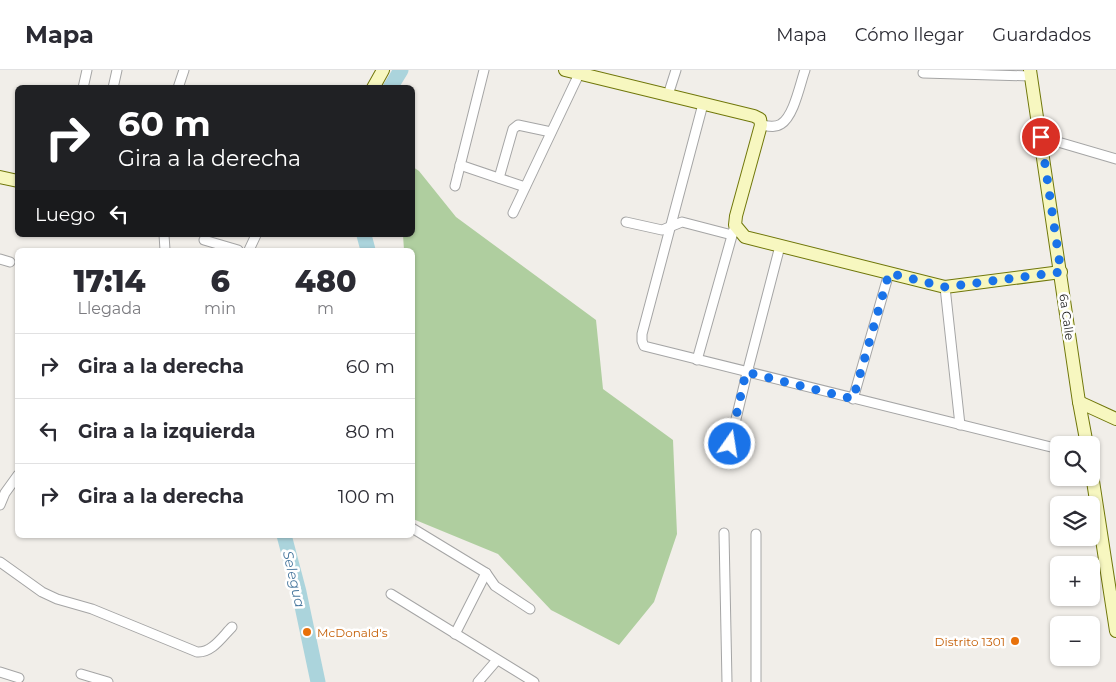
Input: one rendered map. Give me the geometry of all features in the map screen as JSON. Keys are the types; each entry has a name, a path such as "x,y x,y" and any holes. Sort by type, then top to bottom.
{"street":[{"path":"84,85 87,70"},
{"path":"114,85 118,70"},
{"path":"179,85 184,70"},
{"path":"376,85 383,70"},
{"path":"454,186 484,70"},
{"path":"564,70 760,119 762,125 697,360"},
{"path":"668,95 676,70"},
{"path":"762,125 774,127 780,125 785,120 792,108 805,70"},
{"path":"923,72 1031,73"},
{"name":"6a Calle","path":"1031,73 1085,436"},
{"path":"514,213 579,74"},
{"path":"703,104 642,334 644,346 1050,448"},
{"path":"499,178 513,129 518,125 552,132"},
{"path":"1041,137 1116,159"},
{"path":"460,165 525,187"},
{"path":"0,177 15,180"},
{"path":"626,222 662,230 682,222 734,230 745,237 945,287 1061,272"},
{"path":"204,240 231,248"},
{"path":"730,444 746,372 780,246"},
{"path":"0,259 10,262"},
{"path":"853,399 889,273"},
{"path":"945,287 960,425"},
{"path":"1079,402 1116,419"},
{"path":"0,505 5,493 15,479"},
{"path":"1094,486 1112,583 1116,631"},
{"path":"415,530 486,573 495,586 530,610"},
{"path":"724,533 728,682"},
{"path":"756,534 756,682"},
{"path":"0,562 42,592 57,599 92,609 197,652 210,650 232,627"},
{"path":"455,634 486,573"},
{"path":"391,594 534,682"},
{"path":"478,682 497,660"},
{"path":"0,672 19,678"},
{"path":"81,674 104,681"}],"green space":[{"path":"415,168 456,217 596,320 603,389 673,440 677,534 654,602 619,645 551,610 498,554 415,520 415,248 404,248 403,237 415,237"}],"waterway":[{"name":"Selegua","path":"392,85 401,70"},
{"name":"Selegua","path":"365,237 367,248"},
{"name":"Selegua","path":"285,538 299,592 318,682"}],"place":[{"name":"McDonald's","path":"307,632"},
{"name":"Distrito 1301","path":"1015,641"}],"route":[{"path":"730,444 746,372 853,399 889,273 945,287 1061,272 1041,137"}]}
